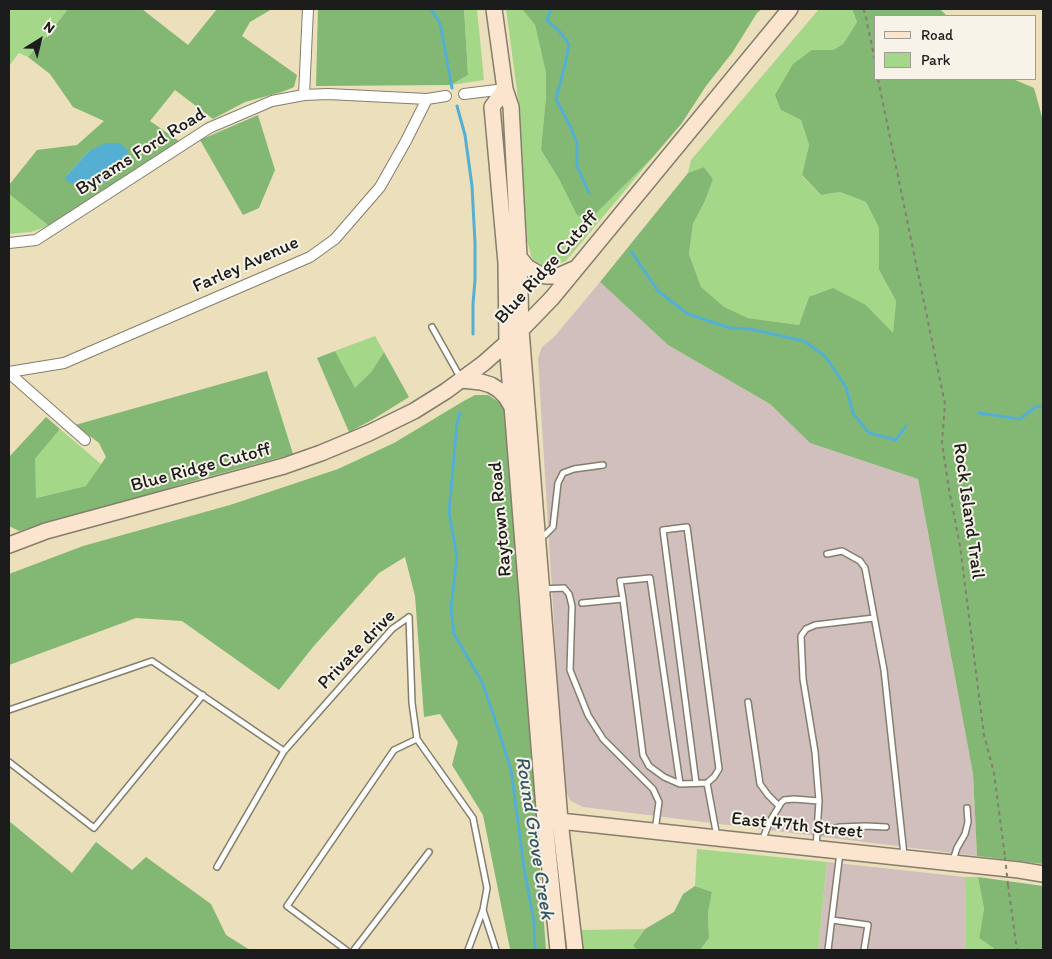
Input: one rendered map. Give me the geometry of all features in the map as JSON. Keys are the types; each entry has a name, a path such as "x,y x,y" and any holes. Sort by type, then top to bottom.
{"main road":[{"name":"Raytown Road","path":"494,9 505,89 511,106 530,539 553,821 558,950"},
{"name":"Blue Ridge Cutoff","path":"9,545 46,531 284,466 321,453 369,433 414,411 446,391 507,343 552,298 790,9"},
{"name":"Raytown Road","path":"505,89 492,107 506,263 507,343 512,406 530,539"},
{"path":"519,257 527,267 541,275 558,276 575,269"},
{"path":"462,380 491,385 506,396 512,406"},
{"name":"Raytown Road","path":"553,821 576,950"},
{"name":"East 47th Street","path":"553,821 1043,874"}],"street":[{"path":"304,96 308,9"},
{"path":"464,94 505,89"},
{"name":"Byrams Ford Road","path":"9,243 36,240 209,128 272,101 328,94 427,98 446,96"},
{"name":"Farley Avenue","path":"9,373 64,363 310,257 335,239 380,187 406,141 427,98"},
{"path":"9,373 85,440"}],"lane":[{"path":"432,327 462,380"},
{"path":"530,539 544,535 553,527 558,483 563,473 603,466"},
{"path":"680,784 650,578 620,581 643,755 650,766 664,777 680,784 707,783 714,778 719,769 687,527 663,530 696,783"},
{"path":"827,554 842,551 860,561 866,568 885,679 904,858"},
{"path":"534,590 564,588 569,594 572,606 570,670 588,715 603,739 653,790 659,802 655,831"},
{"path":"582,603 623,599"},
{"name":"Private drive","path":"217,867 284,750 392,629 409,617 412,703 417,739 473,818 486,888 483,910 468,950"},
{"path":"816,848 819,801 815,752 804,680 801,636 806,629 815,625 874,618"},
{"path":"9,710 152,661 284,750"},
{"path":"9,762 94,828 202,695"},
{"path":"748,702 760,784 779,806"},
{"path":"346,950 287,906 394,750 417,739"},
{"path":"707,783 717,838"},
{"path":"761,842 769,824 784,800 794,798 819,801"},
{"path":"952,863 957,848 965,834 968,822 967,808"},
{"path":"817,832 840,827 886,827"},
{"path":"828,950 840,851"},
{"path":"354,950 429,852"},
{"name":"Private drive","path":"483,910 496,950"},
{"path":"832,920 868,925 864,950"}],"path":[{"path":"863,9 874,56"},
{"name":"Rock Island Trail","path":"878,80 945,404 942,443 960,546 984,734 994,773 1017,950"}],"shaded area":[{"path":"600,282 668,345 770,404 810,443 918,479 973,774 977,856 583,807 571,801 564,790 538,359 542,347 555,336"},
{"path":"827,862 965,877 966,950 818,950"}],"green space":[{"path":"9,9 68,9 28,57 19,53 9,66"},
{"path":"68,9 142,9 188,45 217,9 272,9 250,22 242,36 297,75 294,87 245,102 213,119 175,90 150,121 179,141 49,226 9,194 9,185 37,150 77,145 104,121 73,107 50,74 28,57","holes":["89,151 125,162 103,184 66,176"]},
{"path":"318,9 464,9 468,75 451,85 316,86"},
{"path":"464,9 477,9 484,80 451,85 468,75"},
{"path":"506,9 522,9 535,25 546,73 541,150 560,181 626,182 653,157 566,261 548,268 532,259 527,240 519,106"},
{"path":"522,9 762,9 757,13 732,53 706,86 682,123 653,157 590,219 577,215 560,181 541,150 546,73 535,25"},
{"path":"819,9 852,9 857,22 843,44 833,50 812,50 781,110 801,120 809,145 802,176 821,195 840,192 866,202 879,228 879,270 896,301 893,334 866,305 809,297 799,325 748,318 724,308 701,287 689,254 693,224 705,201 713,179 704,167 688,173 691,160"},
{"path":"852,9 940,9 946,15 874,15 874,80 1015,80 1034,88 1043,119 1043,864 977,856 973,774 918,479 810,443 770,404 668,345 600,282 688,173 704,167 713,179 705,201 693,224 689,254 701,287 724,307 748,318 799,325 809,297 833,288 866,305 893,333 896,301 879,270 879,228 866,202 840,192 821,195 802,175 809,145 801,120 781,110 775,95 793,64 812,50 833,50 843,44 857,22"},
{"path":"258,115 275,170 259,208 243,215 200,140"},
{"path":"9,194 49,226 31,232 9,234"},
{"path":"375,336 384,352 371,372 355,389 335,351"},
{"path":"335,351 355,388 371,372 384,352 409,397 349,432 317,358"},
{"path":"267,371 293,454 19,531 9,526 9,457 46,417 60,429 35,459 36,498 86,486 106,457 99,443 75,425"},
{"path":"475,395 488,395 502,404 507,418 546,950 510,950 483,815 452,765 458,742 440,714 424,717 415,596 405,557 379,573 313,647 279,690 182,621 136,618 9,665 9,574 83,546 230,505 338,469 394,443"},
{"path":"60,429 101,464 87,486 35,498 35,459"},
{"path":"9,821 72,873 96,842 132,870 146,857 211,904 226,935 250,950 9,950"},
{"path":"697,849 827,862 818,950 700,950 709,938 708,913 712,892 695,886"},
{"path":"965,877 978,877 984,909 979,938 996,950 966,950"},
{"path":"978,877 1043,886 1043,950 996,950 979,938 984,909"},
{"path":"695,886 712,892 708,913 709,938 700,950 638,950 633,946 645,929 674,912 683,894"},
{"path":"645,929 634,945 638,950 582,950 580,930"}],"water":[{"path":"106,143 119,143 128,150 125,163 113,175 103,184 88,189 77,187 66,180 66,176 89,151"}],"waterway":[{"name":"Round Grove Creek","path":"431,9 440,23 452,88"},
{"path":"551,9 547,20 569,44 556,99 577,143 577,166 589,193"},
{"name":"Round Grove Creek","path":"457,106 465,135 472,186 475,243 473,334"},
{"path":"631,251 658,291 688,314 730,328 750,329 804,341 825,356 846,387 853,413 869,433 896,440 906,426"},
{"path":"979,413 1020,419 1035,407 1043,406"},
{"name":"Round Grove Creek","path":"460,413 457,424 449,512 457,557 451,608 454,634 482,682 511,770 524,868 534,922 535,950"}]}
